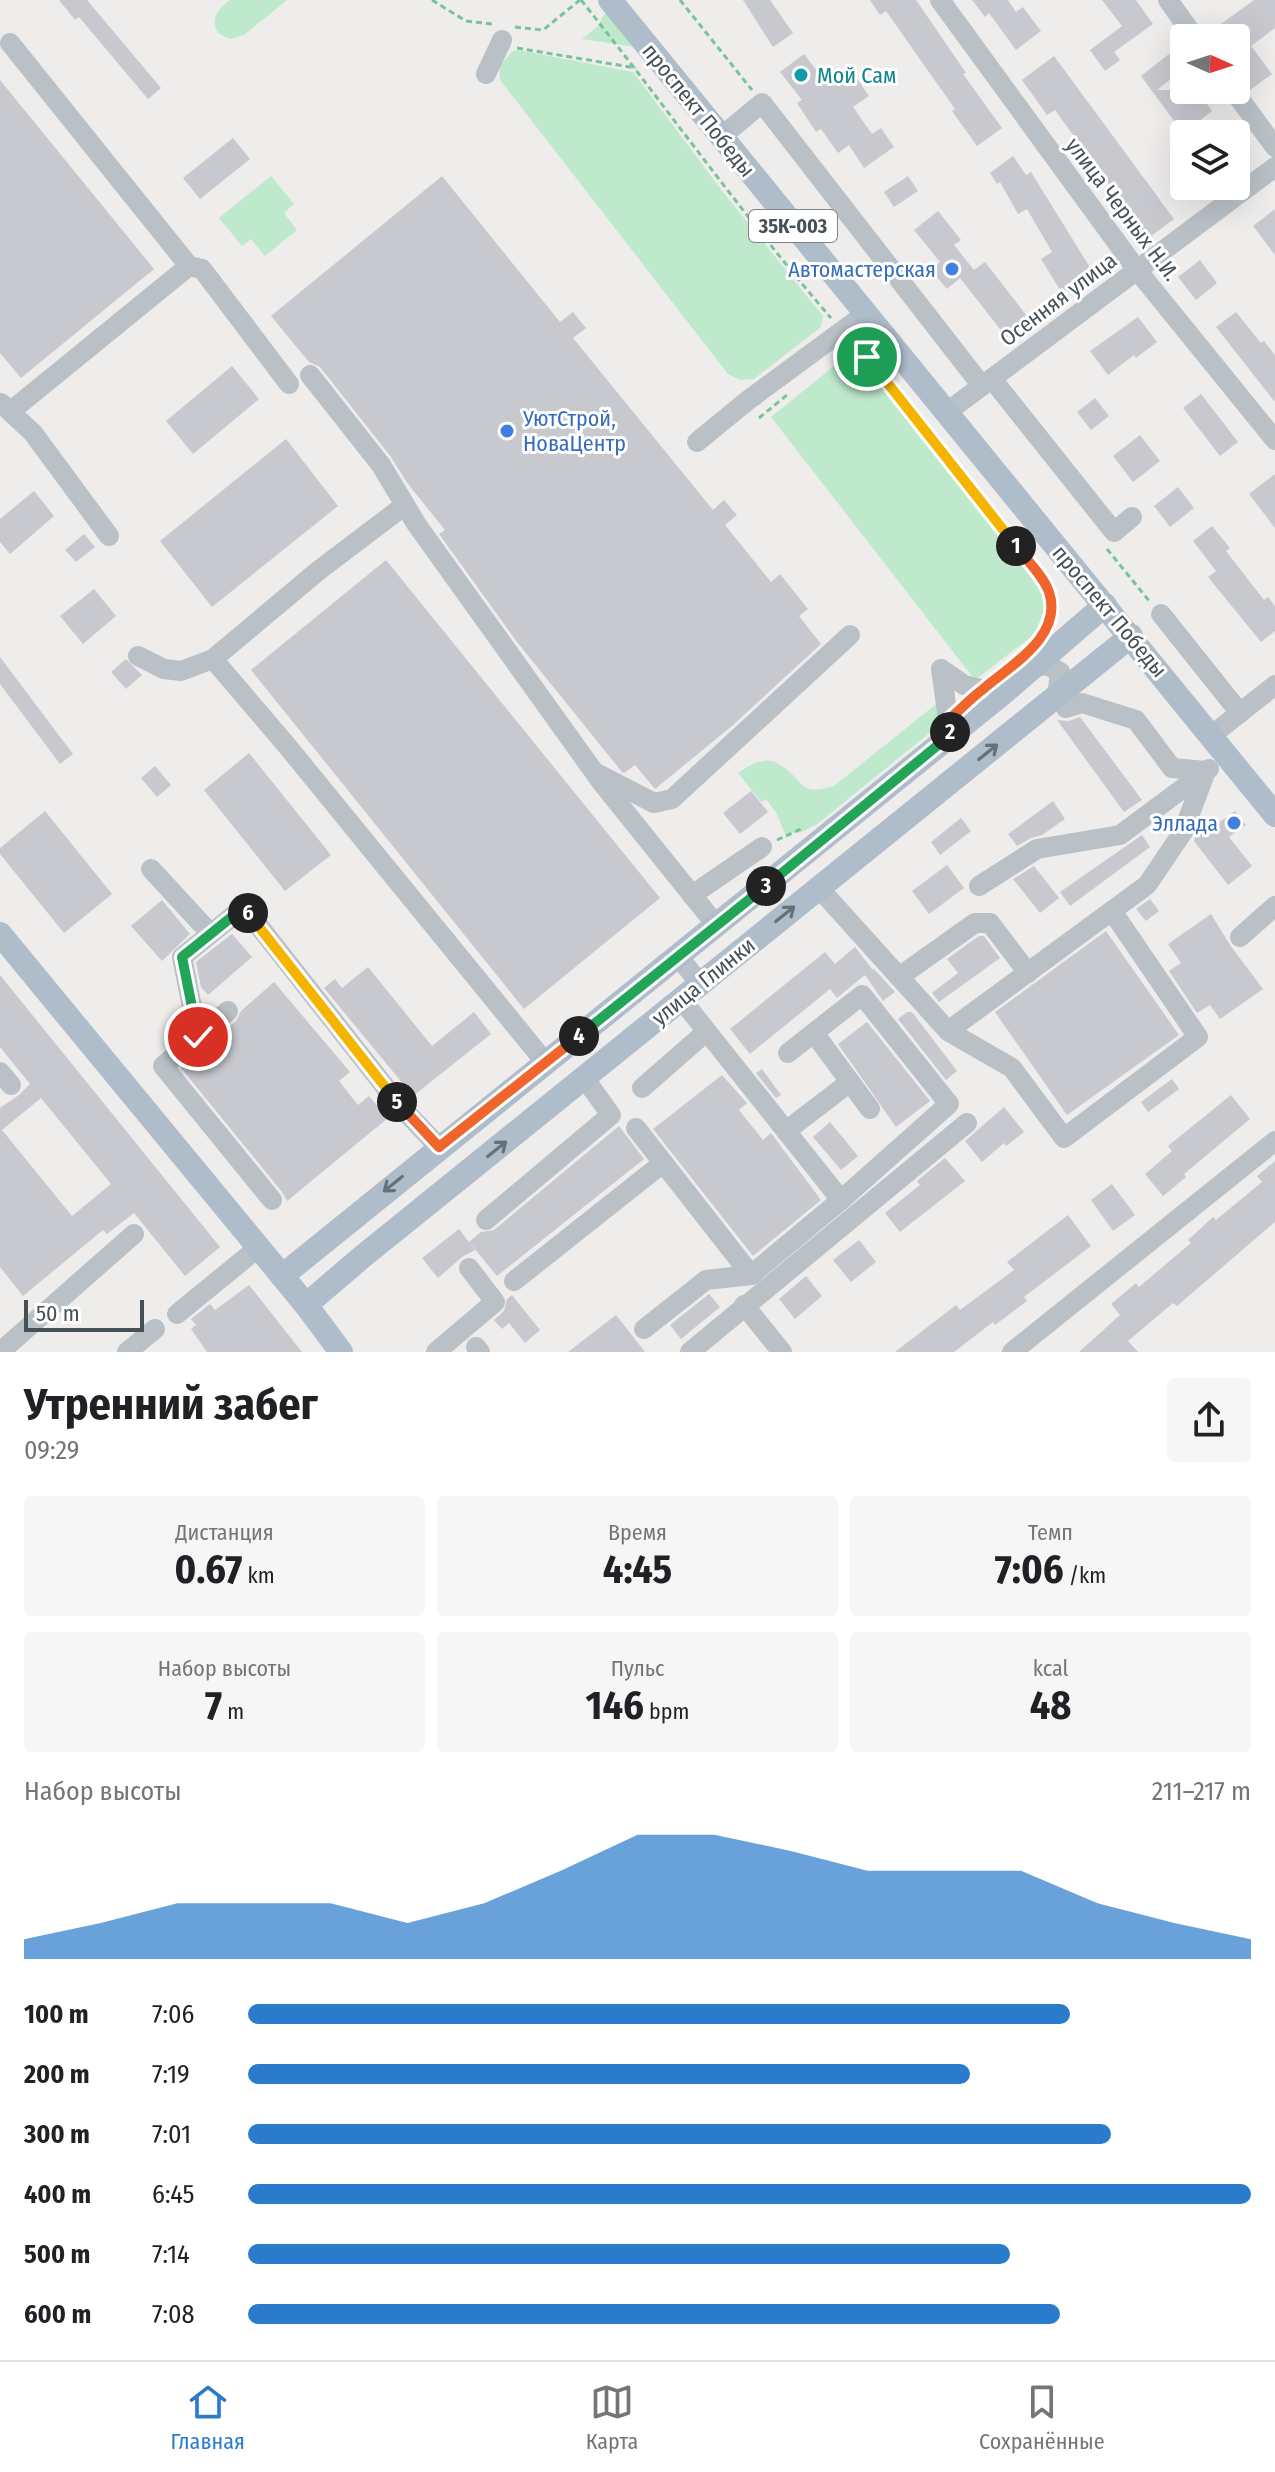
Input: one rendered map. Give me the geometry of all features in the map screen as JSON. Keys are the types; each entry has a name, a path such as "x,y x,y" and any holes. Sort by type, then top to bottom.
{"main road":[{"name":"проспект Победы","path":"610,0 1275,815"},
{"name":"улица Глинки","path":"282,1276 1002,694 1105,605"},
{"name":"улица Глинки","path":"306,1305 1131,636"},
{"path":"0,934 259,1247 341,1352"}],"street":[{"name":"улица Черных Н.И.","path":"940,0 1137,270 1275,440"},
{"path":"1168,0 1185,24"},
{"path":"486,74 503,34"},
{"path":"10,43 189,266 202,269 289,384"},
{"path":"721,137 762,103 987,383 1114,532 1132,517"},
{"path":"1243,104 1275,147"},
{"name":"Осенняя улица","path":"947,412 1275,167"},
{"path":"109,536 33,433 6,406 189,266"},
{"path":"697,442 843,340 865,314"},
{"path":"310,375 381,465 405,505 593,771 717,926"},
{"path":"138,656 164,669 181,671 213,659 318,571 405,505"},
{"path":"1161,614 1240,713"},
{"path":"593,771 654,803 672,799 850,635"},
{"path":"213,659 545,1062"},
{"path":"1034,667 1047,665 1060,672 1057,696 1066,708 1082,703 1110,714 1131,717 1142,726 1172,768 1206,771"},
{"path":"943,741 950,733 941,669 964,685 1002,694"},
{"path":"948,1031 1147,885 1170,853 1193,809 1219,744 1240,713 1275,685"},
{"path":"979,886 1037,849 1120,835 1206,771"},
{"path":"692,895 762,847"},
{"path":"151,869 210,933"},
{"path":"818,887 948,1031 1012,1068 1064,1138 1198,1037 1112,911"},
{"path":"1240,937 1275,906"},
{"path":"198,1037 182,957 244,907 401,1107 439,1147"},
{"path":"899,977 975,923 983,921 990,923 1028,973"},
{"path":"679,957 706,1032 841,1200"},
{"path":"644,1329 706,1280 751,1275 949,1104 862,995 788,1053"},
{"path":"228,1011 163,1066 272,1200"},
{"path":"642,1088 706,1032"},
{"path":"814,1033 870,1109"},
{"path":"486,1220 611,1115 585,1079"},
{"path":"786,1131 850,1082"},
{"path":"690,1352 967,1123"},
{"path":"636,1128 751,1275"},
{"path":"1012,1352 1275,1141"},
{"path":"514,1281 663,1163"},
{"path":"7,1345 134,1234"},
{"path":"177,1314 259,1247"},
{"path":"436,1352 495,1302 469,1268"},
{"path":"744,1305 782,1352"},
{"path":"127,1352 155,1329"}],"path":[{"path":"432,0 466,21 503,34 636,68"},
{"path":"503,34 543,30 581,0 843,340 862,352 880,370 1044,583 1050,610 1038,640"},
{"path":"680,0 762,103"},
{"path":"843,340 853,349"},
{"path":"759,418 796,389"},
{"path":"1102,544 1161,614"},
{"path":"762,847 814,820"}],"green space":[{"path":"230,0 287,0 244,35 230,39 218,33 215,18"},
{"path":"606,12 635,47 582,39 597,27"},
{"path":"513,51 633,72 723,192 823,316 821,327 754,379 740,380 728,374 500,80 499,66"},
{"path":"271,176 294,204 284,213 297,230 265,256 251,239 242,246 219,218"},
{"path":"858,356 1042,589 1045,607 1036,633 975,680 771,417 844,358"},
{"path":"940,701 943,722 816,825 802,832 785,834 777,814 766,799 761,802 738,773 754,763 767,761 780,765 809,789 834,786"}],"building":[{"path":"59,0 87,0 161,88 148,99 79,17 75,20"},
{"path":"743,0 770,0 793,33 773,47"},
{"path":"870,0 916,0 1002,128 977,146 952,111 955,109 886,11 880,15"},
{"path":"972,0 1008,0 1016,12 1023,7 1041,31 1016,50 989,13 985,17"},
{"path":"1102,0 1136,0 1153,24 1114,52 1120,60 1105,71 1090,50 1122,26"},
{"path":"1254,0 1275,0 1275,28 1251,46 1272,74 1250,90 1250,24 1221,24"},
{"path":"804,54 826,83 849,67 869,96 853,107 872,134 881,128 894,147 864,168 849,145 838,153 821,129 816,132 797,103 802,100 780,72"},
{"path":"1169,54 1170,80 1157,90 1170,90 1170,104 1207,104 1212,111 1200,120 1173,120 1141,76"},
{"path":"1054,56 1174,219 1146,240 1055,110 1047,115 1022,80"},
{"path":"0,80 154,269 21,378 0,353"},
{"path":"233,138 250,159 200,199 183,178"},
{"path":"1013,156 1026,175 1031,172 1094,274 1062,293 1041,259 1052,252 1027,209 1018,214 1000,182 997,184 990,173"},
{"name":"УютСтрой, НоваЦентр","path":"442,176 560,322 573,312 586,328 573,338 713,510 724,500 737,515 725,525 771,582 780,574 808,609 799,616 821,644 732,726 655,789 635,765 622,772 517,642 439,534 445,530 391,457 320,367 309,362 271,316"},
{"path":"908,176 918,191 894,207 884,192"},
{"path":"1275,209 1275,255 1253,226"},
{"path":"938,211 961,240 954,245 974,270 985,262 1030,320 1007,338 960,278 947,289 931,270 940,262 914,230"},
{"path":"1200,260 1217,283 1196,300 1178,277"},
{"path":"1236,312 1275,355 1275,402 1216,327"},
{"path":"1138,317 1157,342 1108,375 1090,351"},
{"path":"232,366 259,399 193,454 166,421"},
{"path":"1201,394 1238,442 1220,456 1183,408"},
{"path":"1095,398 1109,416 1091,430 1077,412"},
{"path":"1140,435 1160,461 1133,482 1113,456"},
{"path":"286,439 338,506 212,607 160,541"},
{"path":"1275,474 1275,528 1249,494"},
{"path":"1178,487 1194,508 1170,527 1154,506"},
{"path":"34,491 54,516 10,554 0,542 0,519"},
{"path":"1212,526 1230,548 1226,551 1264,600 1268,597 1275,606 1275,631 1261,642 1208,577 1216,571 1193,541"},
{"path":"84,534 95,547 76,562 65,550"},
{"path":"386,560 660,898 524,1009 251,670"},
{"path":"94,589 116,616 83,644 60,616"},
{"path":"0,657 73,754 60,764 0,684"},
{"path":"126,659 142,675 126,689 111,672"},
{"path":"1080,717 1142,800 1124,812 1057,720 1069,721"},
{"path":"249,753 331,855 285,891 204,790"},
{"path":"155,766 171,785 157,797 141,778"},
{"path":"751,791 768,812 740,834 723,813"},
{"path":"1053,801 1065,819 1042,835 1017,846 1008,834"},
{"path":"45,811 112,894 64,933 0,854 0,848"},
{"path":"1235,811 1246,825 1229,837 1252,866 1228,885 1194,841 1197,832 1214,818 1218,823"},
{"path":"961,818 971,831 940,855 931,842"},
{"path":"1142,835 1150,847 1070,906 1060,892"},
{"path":"947,865 964,888 929,914 912,891"},
{"path":"1034,866 1059,898 1040,913 1013,879"},
{"path":"1150,899 1159,911 1146,921 1136,909"},
{"path":"162,900 190,934 162,961 131,926"},
{"path":"1211,914 1263,989 1220,1019 1210,1005 1197,1013 1169,971 1181,963 1168,944"},
{"path":"1106,931 1179,1035 1067,1115 995,1012"},
{"path":"232,934 252,957 208,995 201,987 196,962"},
{"path":"979,936 984,936 1000,958 939,1002 932,993 958,973 947,959"},
{"path":"855,947 895,992 883,1001 865,975 837,998 830,989 750,1054 730,1029 825,952 835,964"},
{"path":"368,967 432,1046 474,1012 491,1034 413,1096 324,988 335,979 342,988"},
{"path":"0,975 220,1247 185,1276 134,1213 107,1234 103,1230 23,1296 0,1267 0,1108 30,1084 0,1047","holes":["41,1098 111,1184 72,1216 2,1130"]},
{"path":"274,982 350,1072 339,1081 358,1105 369,1096 388,1118 287,1201 181,1068 236,1021 241,1011"},
{"path":"912,1012 957,1071 946,1080 898,1019"},
{"path":"867,1022 930,1101 896,1127 838,1044"},
{"path":"762,1069 781,1095 776,1098 756,1073"},
{"path":"722,1075 747,1103 739,1110 763,1140 771,1133 821,1200 753,1256 653,1129"},
{"path":"1172,1079 1179,1089 1148,1112 1141,1102"},
{"path":"1231,1095 1250,1119 1184,1174 1186,1177 1163,1196 1145,1174 1172,1151 1168,1146"},
{"path":"1004,1107 1024,1132 1006,1146 1004,1143 982,1162 965,1141"},
{"path":"830,1122 858,1156 841,1170 813,1137"},
{"path":"619,1126 644,1159 497,1276 469,1242 481,1232 494,1230"},
{"path":"945,1158 965,1181 900,1232 885,1213 920,1185 917,1181"},
{"path":"1275,1161 1275,1222 1177,1306 1173,1303 1128,1341 1138,1352 1079,1352 1120,1315 1111,1304 1136,1283 1139,1287 1191,1243 1188,1240 1213,1217 1216,1220 1262,1182 1257,1176"},
{"path":"1112,1184 1135,1215 1113,1231 1091,1200"},
{"path":"1068,1215 1091,1246 1024,1297 1027,1301 954,1352 895,1352 956,1305 960,1310 1014,1270 1007,1262"},
{"path":"459,1229 475,1250 438,1278 422,1258"},
{"path":"859,1240 876,1262 851,1282 833,1260"},
{"path":"806,1276 822,1296 795,1319 779,1299"},
{"path":"249,1285 302,1352 207,1352 191,1329 196,1325 191,1319 210,1304 215,1310"},
{"path":"709,1294 720,1307 681,1339 670,1325"},
{"path":"512,1295 540,1330 525,1343 509,1323 502,1329 494,1320 504,1311 507,1299"},
{"path":"616,1315 645,1352 568,1352"}],"place":[{"name":"Мой Сам","path":"801,75"},
{"name":"Автомастерская","path":"952,269"},
{"name":"УютСтрой, НоваЦентр","path":"507,431"},
{"name":"Эллада","path":"1234,823"}],"route":[{"path":"198,1037 182,957 244,907 401,1107 439,1147 943,741 950,733 949,719 981,690 1021,661 1038,640 1048,621 1050,600 1044,583 981,499 867,357"}]}
